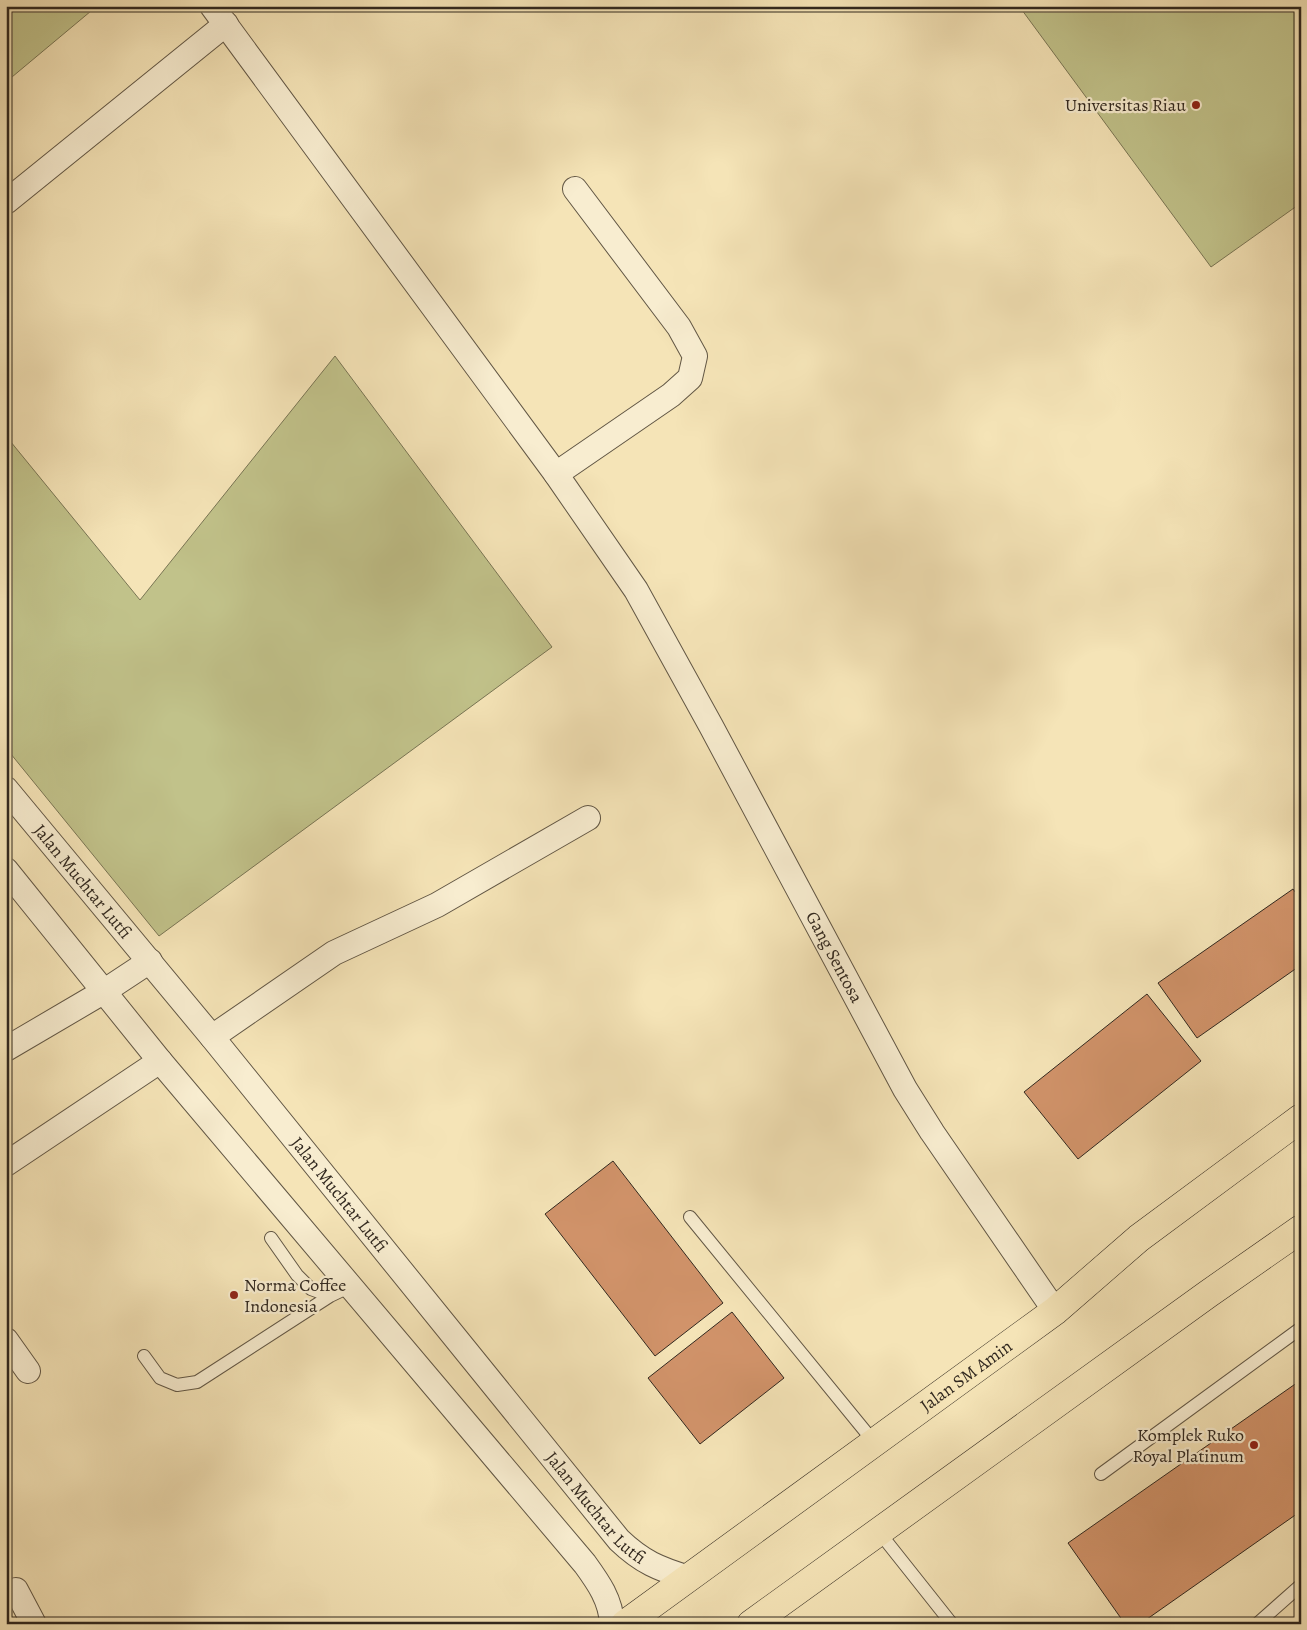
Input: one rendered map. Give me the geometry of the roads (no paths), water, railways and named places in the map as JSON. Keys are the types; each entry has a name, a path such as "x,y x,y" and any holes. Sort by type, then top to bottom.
{"main road":[{"name":"Jalan SM Amin","path":"625,1624 1055,1311 1139,1238 1301,1118"},
{"path":"751,1624 1301,1229"}],"street":[{"path":"6,202 219,15"},
{"name":"Gang Sentosa","path":"219,15 556,474 636,590 905,1089 932,1132 1055,1311"},
{"path":"556,474 672,395 690,378 695,356 679,327 575,189"},
{"name":"Jalan Muchtar Lutfi","path":"6,789 150,961 619,1540 633,1554 648,1563 689,1578"},
{"path":"212,1037 334,953 437,905 588,818"},
{"path":"6,870 160,1061 340,1291 585,1564 602,1588 609,1604 612,1624"},
{"path":"6,1049 104,992 150,961"},
{"path":"6,1164 160,1061"},
{"path":"6,1340 28,1370"},
{"path":"16,1590 34,1624"}],"lane":[{"path":"690,1217 874,1442"},
{"path":"271,1238 297,1275 311,1289 340,1291"},
{"path":"144,1356 160,1378 177,1385 197,1382 340,1291"},
{"path":"1101,1474 1301,1328"},
{"path":"879,1532 952,1624"},
{"path":"1257,1624 1301,1585"}],"place":[{"name":"Universitas Riau","path":"1196,105"},
{"name":"Norma Coffee Indonesia","path":"234,1295"},
{"name":"Komplek Ruko Royal Platinum","path":"1254,1445"}]}
